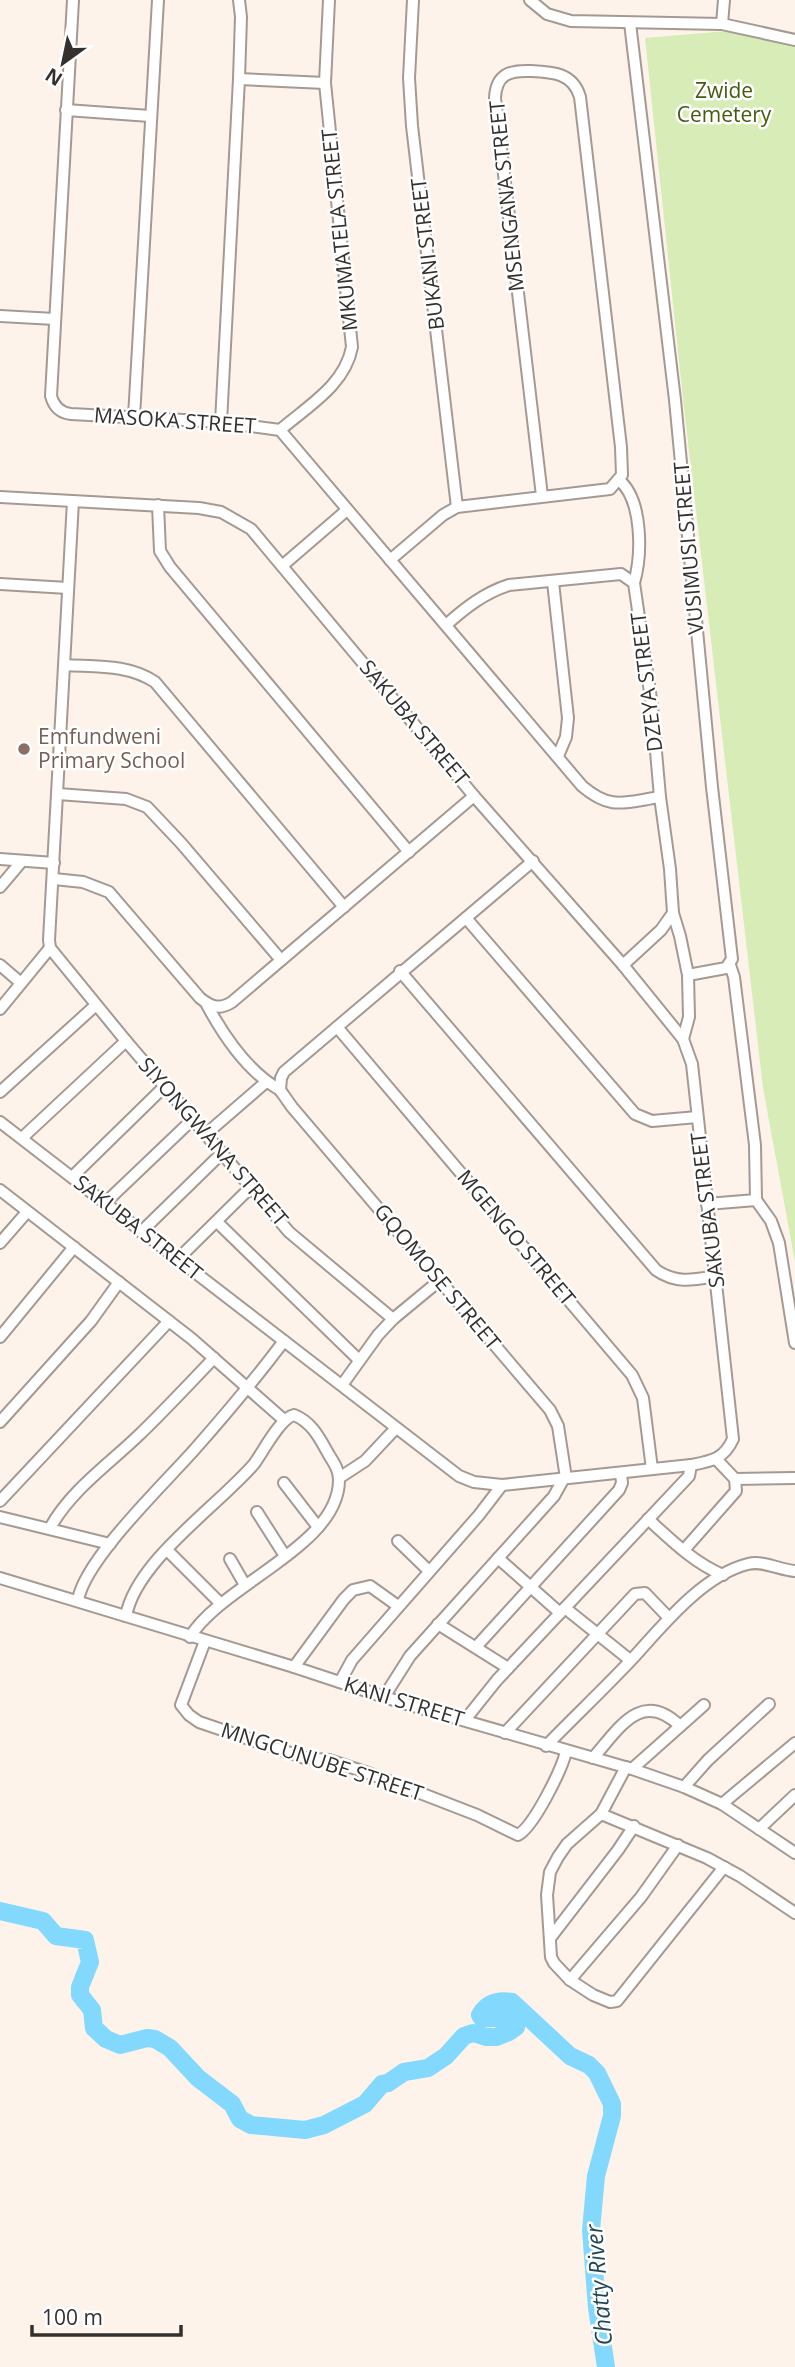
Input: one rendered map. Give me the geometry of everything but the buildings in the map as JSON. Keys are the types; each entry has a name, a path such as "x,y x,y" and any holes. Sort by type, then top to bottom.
{"street":[{"name":"MASOKA STREET","path":"73,0 51,396 57,408 71,414 221,422 281,430 582,786 604,802 660,797"},
{"path":"134,417 158,0"},
{"path":"221,422 239,79 239,0"},
{"name":"MKUMATELA STREET","path":"281,430 343,375 352,347 325,83 329,0"},
{"name":"BUKANI STREET","path":"413,0 409,78 412,126 457,507"},
{"path":"530,0 547,14 562,20 722,24 795,40"},
{"path":"722,24 724,0"},
{"name":"VUSIMUSI STREET","path":"630,23 675,400 712,787 728,914 732,959 730,965 734,977 755,1145 756,1200"},
{"name":"MSENGANA STREET","path":"542,496 495,98 497,83 509,71 554,72 564,75 572,81 580,97 621,447 620,478"},
{"path":"239,79 325,83"},
{"path":"66,110 150,116"},
{"path":"0,316 55,319"},
{"path":"390,560 443,515 457,507 603,491 610,489 620,478 632,495 635,508 639,566 634,583"},
{"name":"SAKUBA STREET","path":"0,497 208,509 231,516 251,529 474,796 623,965 683,1039 692,1064 708,1204 733,1439 729,1449 717,1460 691,1465 502,1485 474,1482 459,1476 0,1122"},
{"path":"0,1009 50,948 73,501"},
{"path":"158,505 160,551 170,566 409,852"},
{"path":"282,566 346,510"},
{"name":"DZEYA STREET","path":"446,625 470,604 509,585 621,574 634,583 652,706 673,913 688,975"},
{"path":"554,582 568,718 566,737 558,756"},
{"path":"0,584 68,588"},
{"path":"65,665 127,668 155,682 344,906"},
{"path":"58,794 126,799 147,807 281,960"},
{"path":"203,1000 218,1007 232,1002 474,796"},
{"path":"0,859 54,863"},
{"path":"0,887 22,861"},
{"path":"54,879 83,881 109,892 203,1000 220,1029 266,1082 280,1090 284,1072 400,971 533,862"},
{"path":"623,965 661,930 673,913"},
{"path":"466,918 635,1114 652,1121 697,1117"},
{"name":"SIYONGWANA STREET","path":"50,948 289,1232 393,1319"},
{"path":"0,965 20,983"},
{"path":"683,1039 689,1017 688,975 730,965"},
{"path":"400,971 656,1270 665,1277 684,1281 716,1276"},
{"path":"0,1093 96,1005"},
{"name":"MGENGO STREET","path":"337,1027 632,1375 643,1398 652,1469"},
{"path":"22,1138 126,1041"},
{"path":"206,1135 266,1082"},
{"path":"72,1177 165,1086"},
{"name":"GQOMOSE STREET","path":"280,1090 550,1410 558,1426 565,1478"},
{"path":"104,1203 193,1119"},
{"path":"141,1232 222,1153"},
{"path":"178,1259 251,1187"},
{"path":"0,1190 169,1321 287,1418 300,1418 313,1428 337,1468 339,1478 335,1498 318,1527 285,1556 220,1603 203,1619 190,1637"},
{"path":"708,1204 756,1200 771,1221 779,1243 795,1343"},
{"path":"0,1243 27,1212"},
{"path":"217,1222 359,1360"},
{"path":"0,1337 74,1247"},
{"path":"342,1385 393,1319 439,1281"},
{"path":"0,1422 91,1321 119,1282"},
{"path":"0,1502 169,1321"},
{"path":"78,1600 85,1580 110,1544 248,1388 284,1341"},
{"path":"50,1528 74,1494 139,1435 214,1358"},
{"path":"126,1616 135,1590 167,1550 246,1472 287,1418"},
{"path":"339,1478 365,1461 396,1428"},
{"path":"684,1550 737,1487 736,1479 717,1460"},
{"path":"465,1720 508,1668 689,1476 691,1465"},
{"path":"476,1647 619,1490 622,1483 621,1473"},
{"path":"384,1697 410,1656 554,1496 565,1478"},
{"path":"736,1479 795,1478"},
{"path":"284,1483 318,1527"},
{"path":"340,1682 352,1660 502,1485"},
{"path":"257,1512 285,1556"},
{"path":"0,1517 110,1544"},
{"path":"648,1520 708,1568 723,1575"},
{"path":"398,1541 429,1571"},
{"path":"167,1550 220,1603"},
{"path":"498,1558 529,1588 630,1660"},
{"path":"230,1559 245,1585"},
{"path":"546,1746 668,1617 723,1575 756,1563 795,1571"},
{"name":"KANI STREET","path":"0,1578 684,1787 722,1804 795,1853"},
{"path":"295,1667 344,1599 354,1590 370,1586 398,1606"},
{"path":"505,1733 639,1592 645,1593 668,1617"},
{"path":"438,1624 508,1668"},
{"name":"MNGCUNUBE STREET","path":"205,1641 181,1705 199,1722 305,1758 329,1760 371,1774 477,1815 518,1835 526,1829 547,1794 562,1767 566,1752"},
{"path":"684,1787 708,1760 769,1704"},
{"path":"704,1705 629,1768 601,1814 567,1844 550,1872 547,1895 554,1963 570,1980 604,2000 617,2001 724,1867"},
{"path":"593,1758 639,1711 660,1712 680,1726"},
{"path":"722,1804 795,1743"},
{"path":"759,1829 795,1795"},
{"path":"601,1814 724,1867 795,1913"},
{"path":"551,1937 634,1826"},
{"path":"570,1980 641,1897 678,1845"}],"green space":[{"name":"Zwide Cemetery","path":"739,30 795,45 795,1262 763,1088 683,399 645,38"}],"waterway":[{"name":"Chatty River","path":"0,1911 43,1921 56,1936 85,1940 90,1962 80,1987 80,1995 92,2010 94,2028 106,2039 120,2045 147,2038 155,2039 170,2048 198,2078 232,2104 240,2119 251,2125 305,2130 324,2125 365,2104 382,2084 404,2072 428,2068 446,2056 464,2036 473,2033 496,2037 509,2032 516,2027 515,2022 502,2018 482,2018 480,2015 494,2003 512,2002 570,2056 589,2065 597,2073 612,2104 612,2116 596,2176 591,2230 597,2308 606,2367"}],"place":[{"name":"Emfundweni Primary School","path":"24,749"}]}
